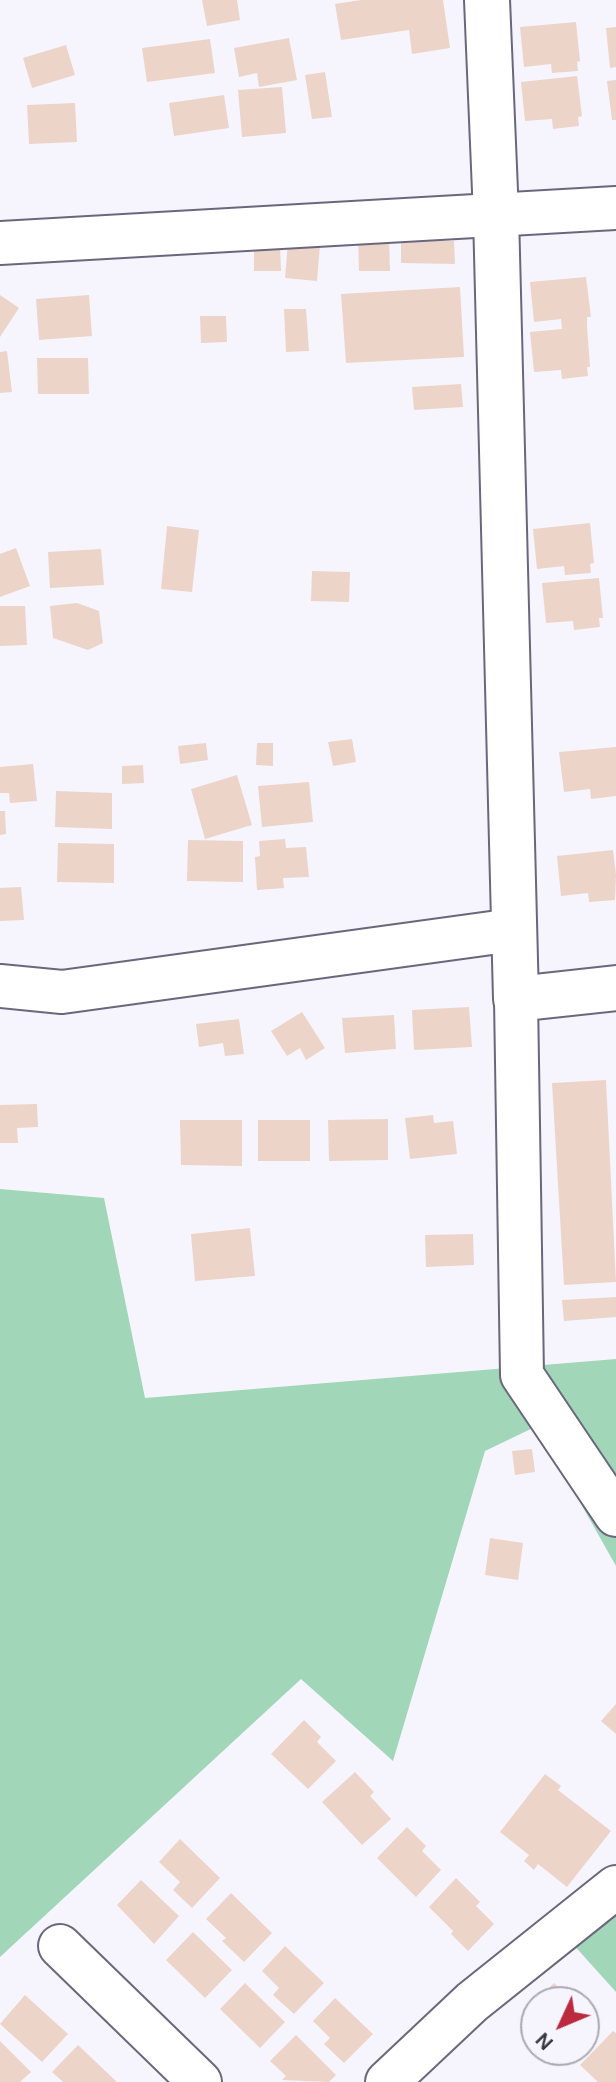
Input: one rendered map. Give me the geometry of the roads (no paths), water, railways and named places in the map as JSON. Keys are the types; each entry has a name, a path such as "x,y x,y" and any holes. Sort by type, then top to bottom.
{"street":[{"path":"487,0 496,215 516,999 522,1375 616,1515"},
{"path":"0,243 616,208"},
{"path":"0,986 62,992 513,930"},
{"path":"516,999 616,988"},
{"path":"387,2082 472,2002 616,1887"},
{"path":"60,1946 200,2082"}]}
